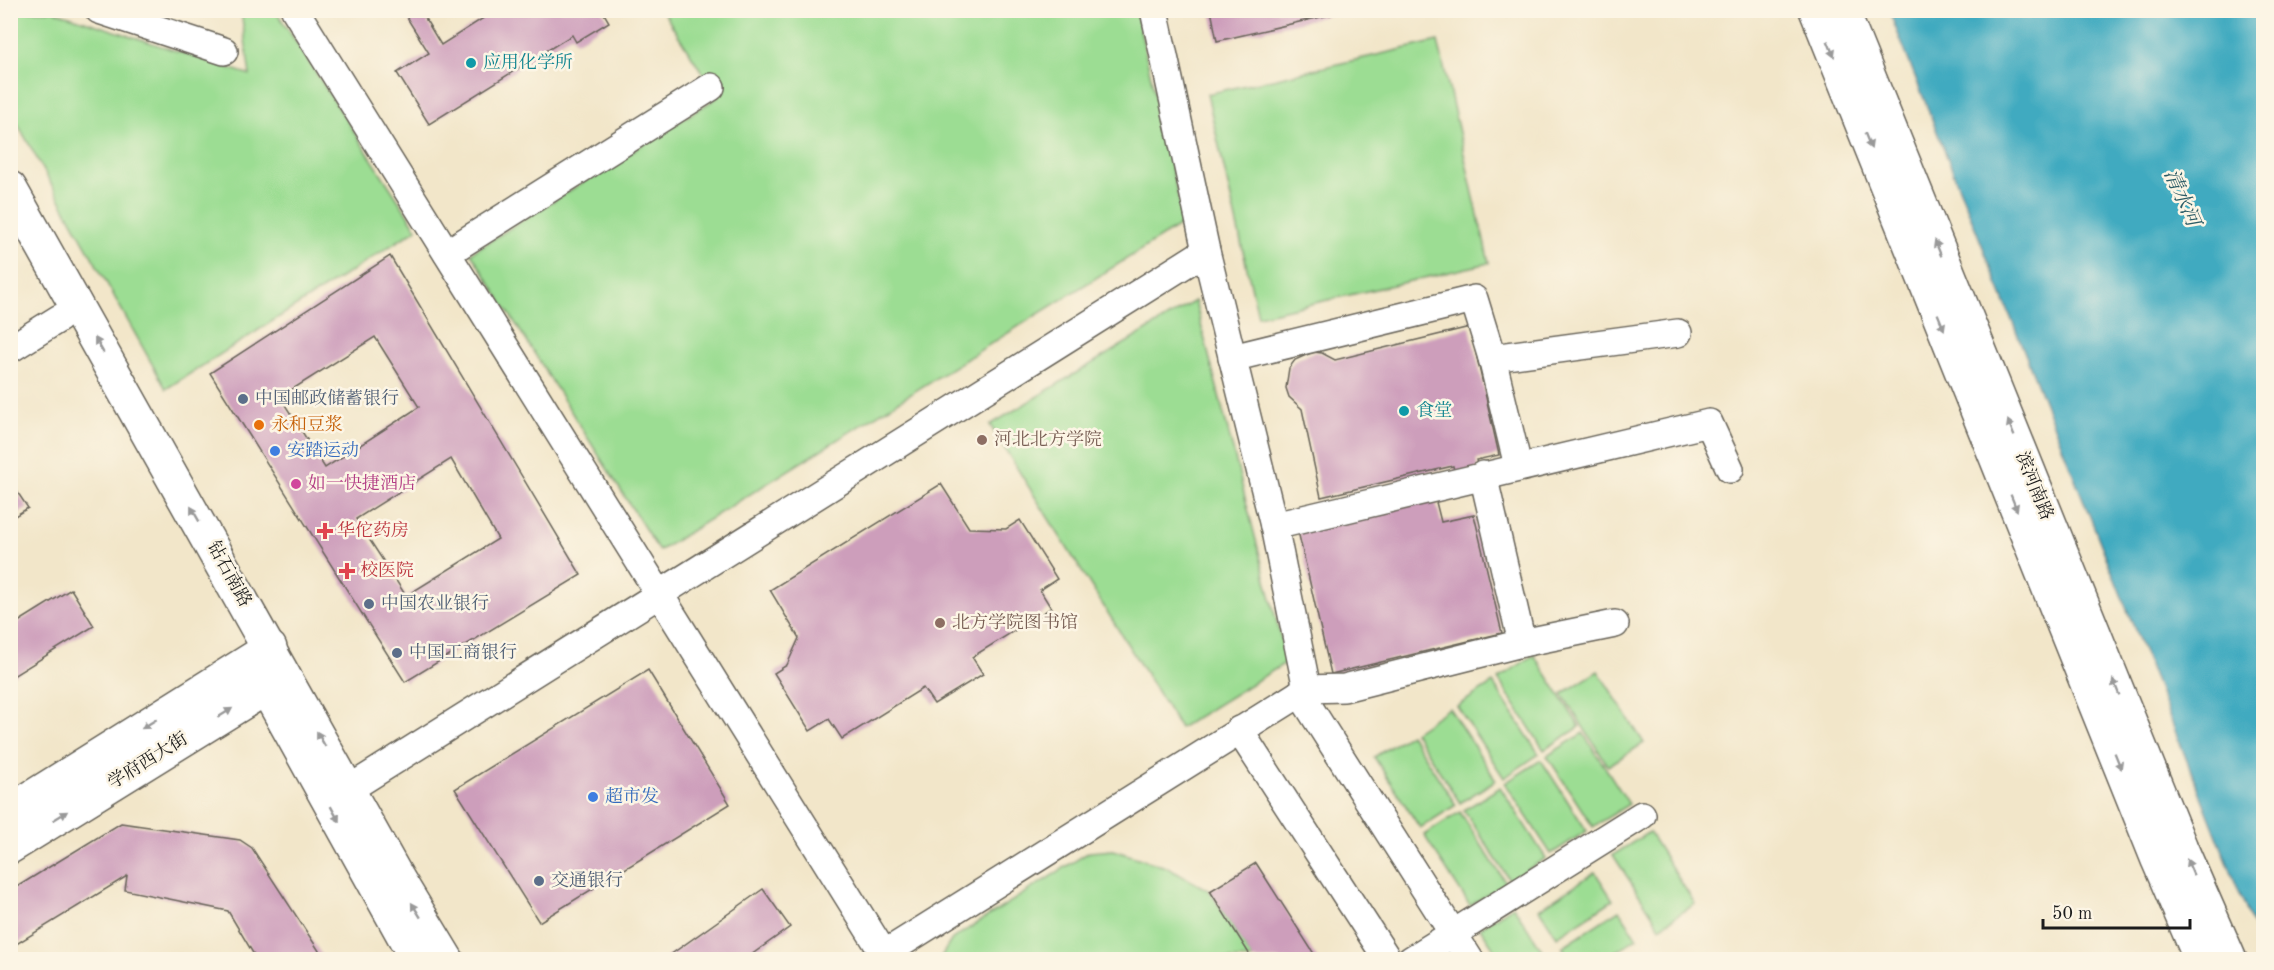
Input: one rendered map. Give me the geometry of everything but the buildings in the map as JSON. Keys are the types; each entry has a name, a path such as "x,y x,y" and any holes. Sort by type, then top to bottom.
{"main road":[{"name":"滨河南路","path":"1816,10 2158,860 2201,960"},
{"name":"滨河南路","path":"1842,10 2181,848 2230,960"},
{"name":"钻石南路","path":"10,188 268,668 417,960"},
{"name":"钻石南路","path":"10,231 268,668 349,789 398,879 447,960"},
{"name":"学府西大街","path":"10,811 268,668"},
{"name":"学府西大街","path":"10,847 268,668"}],"lane":[{"path":"99,10 224,51"},
{"path":"295,10 884,954 1304,691 1344,688 1522,643 1615,624"},
{"path":"1154,10 1206,251 1274,526 1304,691 1470,960"},
{"path":"447,254 711,87"},
{"path":"349,789 1206,251"},
{"path":"1232,358 1474,299 1492,358 1518,466"},
{"path":"10,349 60,318"},
{"path":"1492,358 1678,333"},
{"path":"1274,526 1484,474 1709,423 1730,469"},
{"path":"1484,474 1522,643"},
{"path":"1239,730 1388,960"},
{"path":"1411,960 1642,815"}],"green space":[{"path":"662,10 1136,11 1184,223 659,551 471,253 718,97"},
{"path":"10,11 54,11 250,75 241,11 276,11 417,229 166,389 11,112"},
{"path":"1438,41 1489,263 1258,316 1207,94"},
{"path":"1195,301 1287,662 1180,728 990,425"},
{"path":"1534,655 1580,727 1544,750 1498,679"},
{"path":"1598,671 1644,743 1608,766 1562,694"},
{"path":"1493,683 1539,754 1504,778 1457,706"},
{"path":"1449,708 1496,780 1460,803 1414,732"},
{"path":"1583,733 1629,804 1593,827 1547,756"},
{"path":"1410,734 1456,805 1420,828 1374,757"},
{"path":"1541,760 1587,831 1551,854 1505,783"},
{"path":"1500,787 1546,858 1510,881 1464,810"},
{"path":"1460,812 1506,883 1470,906 1424,835"},
{"path":"1649,832 1695,904 1660,927 1613,855"},
{"path":"1113,850 1166,867 1210,891 1253,959 939,960 952,939 1089,852"},
{"path":"1595,872 1613,900 1557,937 1539,909"},
{"path":"1513,906 1548,959 1501,959 1480,928"},
{"path":"1619,910 1637,938 1604,959 1571,959 1562,947"}],"water":[{"name":"清水河","path":"1889,11 2254,11 2264,34 2263,952"}],"place":[{"name":"应用化学所","path":"471,63"},
{"name":"中国邮政储蓄银行","path":"243,399"},
{"name":"食堂","path":"1404,411"},
{"name":"永和豆浆","path":"259,425"},
{"name":"河北北方学院","path":"982,440"},
{"name":"安踏运动","path":"275,451"},
{"name":"如一快捷酒店","path":"296,484"},
{"name":"华佗药房","path":"325,531"},
{"name":"校医院","path":"347,571"},
{"name":"中国农业银行","path":"369,604"},
{"name":"北方学院图书馆","path":"940,623"},
{"name":"中国工商银行","path":"397,653"},
{"name":"超市发","path":"593,797"},
{"name":"交通银行","path":"539,881"}]}
